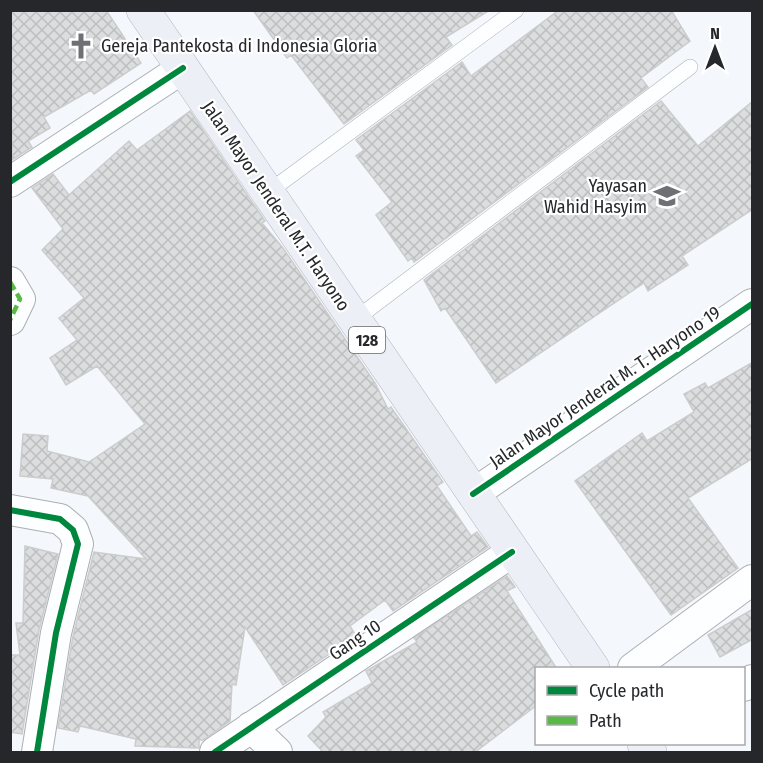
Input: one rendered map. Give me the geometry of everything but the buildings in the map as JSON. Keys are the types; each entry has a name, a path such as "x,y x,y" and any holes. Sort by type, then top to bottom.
{"main road":[{"name":"Jalan Mayor Jenderal M.T. Haryono","path":"143,10 353,321 592,667"}],"street":[{"path":"10,182 183,68"},
{"path":"10,282 20,299 10,320"},
{"name":"Jalan Mayor Jenderal M. T. Haryono 19","path":"473,494 753,304"},
{"path":"10,510 60,519 73,530 78,544 56,633 37,753"},
{"name":"Gang 10","path":"215,753 512,552"},
{"path":"636,667 753,580"},
{"path":"251,728 277,753"}],"lane":[{"path":"267,193 516,10"},
{"path":"353,321 690,68"}],"marked path":[{"path":"10,282 20,299 10,320"}],"cycle path":[{"path":"10,182 183,68"},
{"path":"473,494 752,304"},
{"path":"10,510 60,519 73,530 78,544 56,633 37,752"},
{"path":"215,752 512,552"}],"place":[{"name":"Gereja Pantekosta di Indonesia Gloria","path":"81,46"},
{"name":"Yayasan Wahid Hasyim","path":"667,196"}]}
